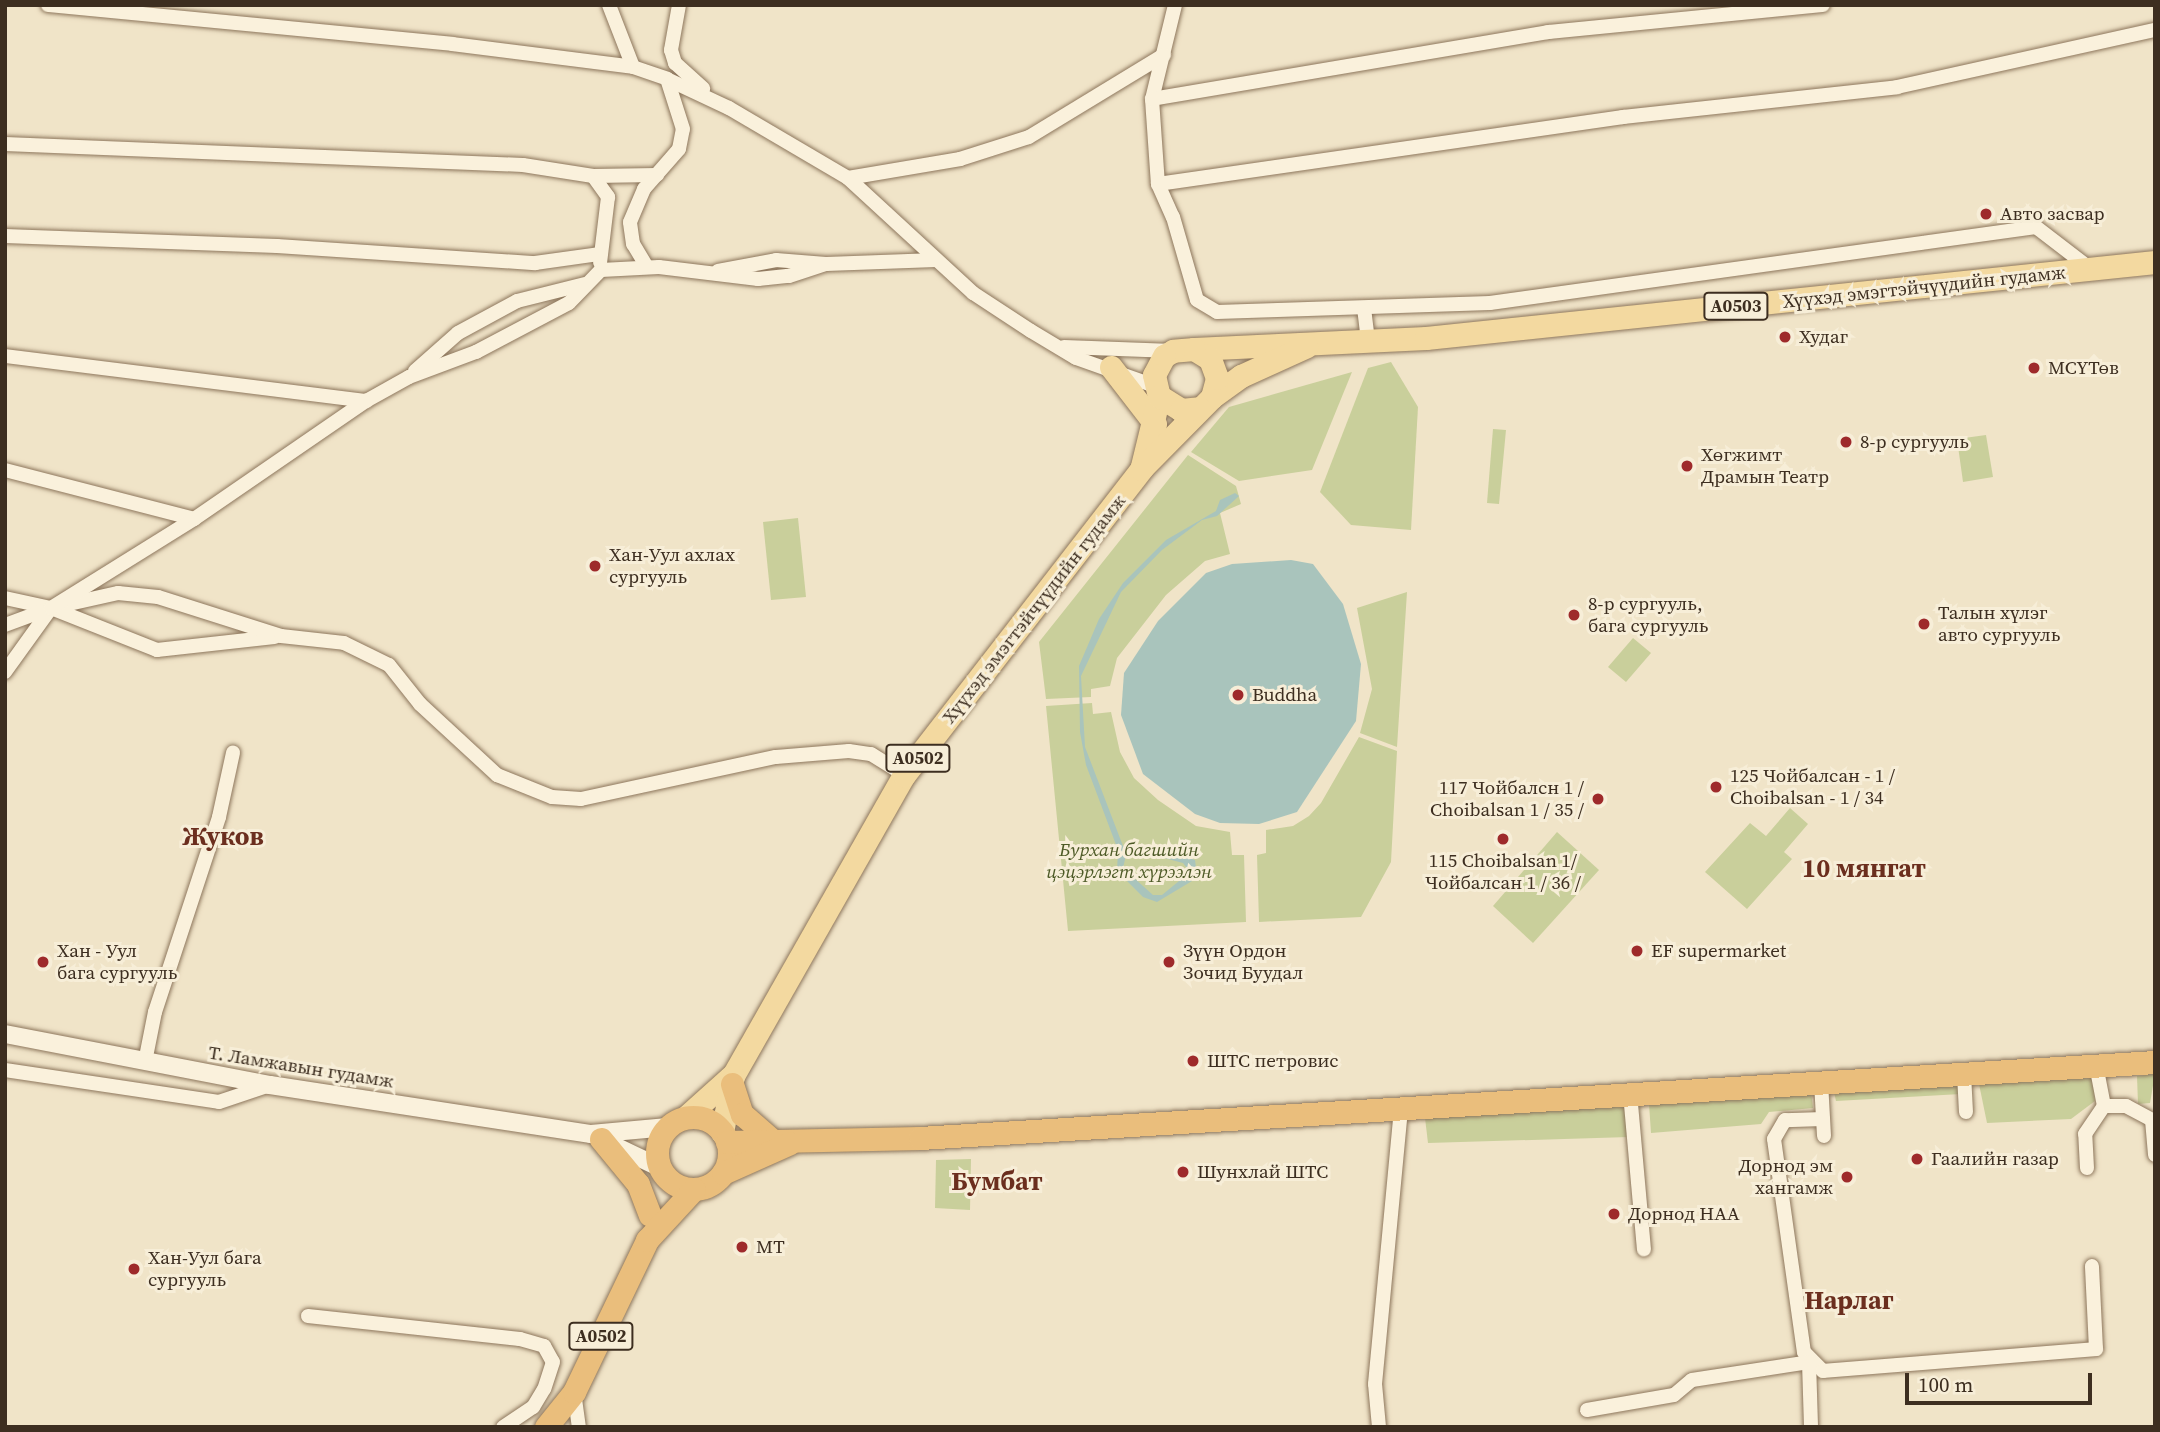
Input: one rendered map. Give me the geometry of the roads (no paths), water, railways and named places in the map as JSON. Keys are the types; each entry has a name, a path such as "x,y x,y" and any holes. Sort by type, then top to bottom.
{"highway":[{"path":"677,1122 706,1119 725,1137 796,1141 920,1138 2155,1062"},
{"path":"733,1079 742,1114 771,1139"},
{"name":"A0502","path":"647,1240 650,1215 664,1173 658,1147 677,1122"},
{"path":"596,1137 638,1184 650,1215"},
{"name":"A0502","path":"546,1427 574,1392 647,1240 694,1189 723,1174 725,1137"},
{"path":"723,1174 796,1141"},
{"path":"664,1173 694,1189"}],"main road":[{"name":"Хүүхэд эмэгтэйчүүдийн гудамж","path":"1141,469 1155,424 1157,365 1183,350 1368,340 2155,262"},
{"name":"Хүүхэд эмэгтэйчүүдийн гудамж","path":"725,1137 733,1079 904,775 1011,642 1141,469 1205,402 1241,376 1316,341"},
{"path":"1157,391 1181,410 1205,402 1216,368 1183,350"},
{"path":"1111,367 1155,424"},
{"name":"Хүүхэд эмэгтэйчүүдийн гудамж","path":"677,1122 733,1079"}],"street":[{"path":"48,5 452,44 633,67 667,79 729,108 848,178 973,293 1076,358 1111,367 1157,391"},
{"path":"609,5 633,67"},
{"path":"679,5 672,36 675,63 729,108"},
{"path":"1175,5 1153,99 1158,184 1173,217 1197,300 1205,308 1216,312 1490,303 2036,227 2092,270"},
{"path":"1153,99 1548,32 1823,5"},
{"path":"1158,184 1623,117 1897,87 2155,30"},
{"path":"848,178 960,159 1029,137 1164,55"},
{"path":"647,267 633,244 630,222 639,197 679,149 683,129 667,79"},
{"path":"5,144 523,166 593,176 657,175"},
{"path":"593,176 608,197 608,220 600,254 601,270"},
{"path":"608,220 630,222"},
{"path":"5,236 277,246 536,263 600,254"},
{"path":"5,672 51,608 194,519 366,401 409,377 476,352 569,303 601,270 647,267 717,271 746,262 825,264 936,260"},
{"path":"409,377 458,333 517,301 585,284"},
{"path":"1364,308 1368,340"},
{"path":"1049,342 1067,348 1183,350"},
{"path":"5,356 366,401"},
{"path":"5,470 194,519"},
{"path":"5,625 51,608 118,593 158,597 281,636 344,643 389,665 420,704 497,775 552,797 582,799 776,757 849,751 871,754 904,775"},
{"path":"5,598 51,608 157,650 281,636"},
{"path":"145,1062 155,1012 219,817 233,753"},
{"name":"Т. Ламжавын гудамж","path":"5,1034 270,1085 596,1137 664,1173"},
{"path":"2087,1168 2085,1135 2104,1106 2096,1065"},
{"path":"5,1070 219,1102 270,1085"},
{"path":"1964,1074 1966,1112"},
{"path":"1821,1082 1824,1136"},
{"path":"1630,1093 1644,1250"},
{"path":"2104,1106 2126,1106 2152,1121 2155,1155"},
{"path":"1379,1427 1375,1384 1401,1109"},
{"path":"1811,1427 1809,1363 1789,1259 1774,1139 1785,1120 1823,1119"},
{"name":"Т. Ламжавын гудамж","path":"596,1137 677,1122"},
{"path":"1587,1410 1674,1395 1692,1380 1809,1363 1823,1371 1838,1371 2096,1349 2092,1266"},
{"path":"308,1316 520,1339 544,1346 553,1362 544,1389 533,1407 503,1427"},
{"path":"574,1392 579,1427"}],"water":[{"path":"1235,493 1239,496 1217,516 1202,520 1162,550 1121,592 1081,676 1085,747 1123,846 1168,851 1195,860 1197,875 1192,881 1157,902 1143,897 1117,871 1118,850 1086,765 1080,732 1079,666 1099,619 1123,583 1166,540 1216,511 1220,500","holes":["1149,854 1183,863 1190,872 1162,895 1153,895 1123,868 1126,855"]},
{"path":"1291,560 1313,564 1343,604 1361,664 1356,721 1297,812 1259,824 1220,823 1195,814 1143,774 1121,715 1124,673 1158,621 1206,573 1232,564"}],"place":[{"name":"Авто засвар","path":"1986,214"},
{"name":"Худаг","path":"1785,337"},
{"name":"МСҮТөв","path":"2034,368"},
{"name":"8-р сургууль","path":"1846,442"},
{"name":"Хөгжимт Драмын Театр","path":"1687,466"},
{"name":"Хан-Уул ахлах сургууль","path":"595,566"},
{"name":"8-р сургууль, бага сургууль","path":"1574,615"},
{"name":"Талын хүлэг авто сургууль","path":"1924,624"},
{"name":"Buddha","path":"1238,695"},
{"name":"125 Чойбалсан - 1 / Choibalsan - 1 / 34","path":"1716,787"},
{"name":"117 Чойбалсн 1 / Choibalsan 1 / 35 /","path":"1598,799"},
{"name":"115 Choibalsan 1/ Чойбалсан 1 / 36 /","path":"1503,839"},
{"name":"EF supermarket","path":"1637,951"},
{"name":"Хан - Уул бага сургууль","path":"43,962"},
{"name":"Зүүн Ордон Зочид Буудал","path":"1169,962"},
{"name":"ШТС петровис","path":"1193,1061"},
{"name":"Гаалийн газар","path":"1917,1159"},
{"name":"Шунхлай ШТС","path":"1183,1172"},
{"name":"Дорнод эм хангамж","path":"1847,1177"},
{"name":"Дорнод НАА","path":"1614,1214"},
{"name":"MT","path":"742,1247"},
{"name":"Хан-Уул бага сургууль","path":"134,1269"}],"district":[{"name":"Жуков","path":"223,837"},
{"name":"10 мянгат","path":"1864,869"},
{"name":"Бумбат","path":"997,1182"},
{"name":"Нарлаг","path":"1849,1301"}],"park label":[{"name":"Бурхан багшийн цэцэрлэгт хүрээлэн","path":"1129,861"}]}
